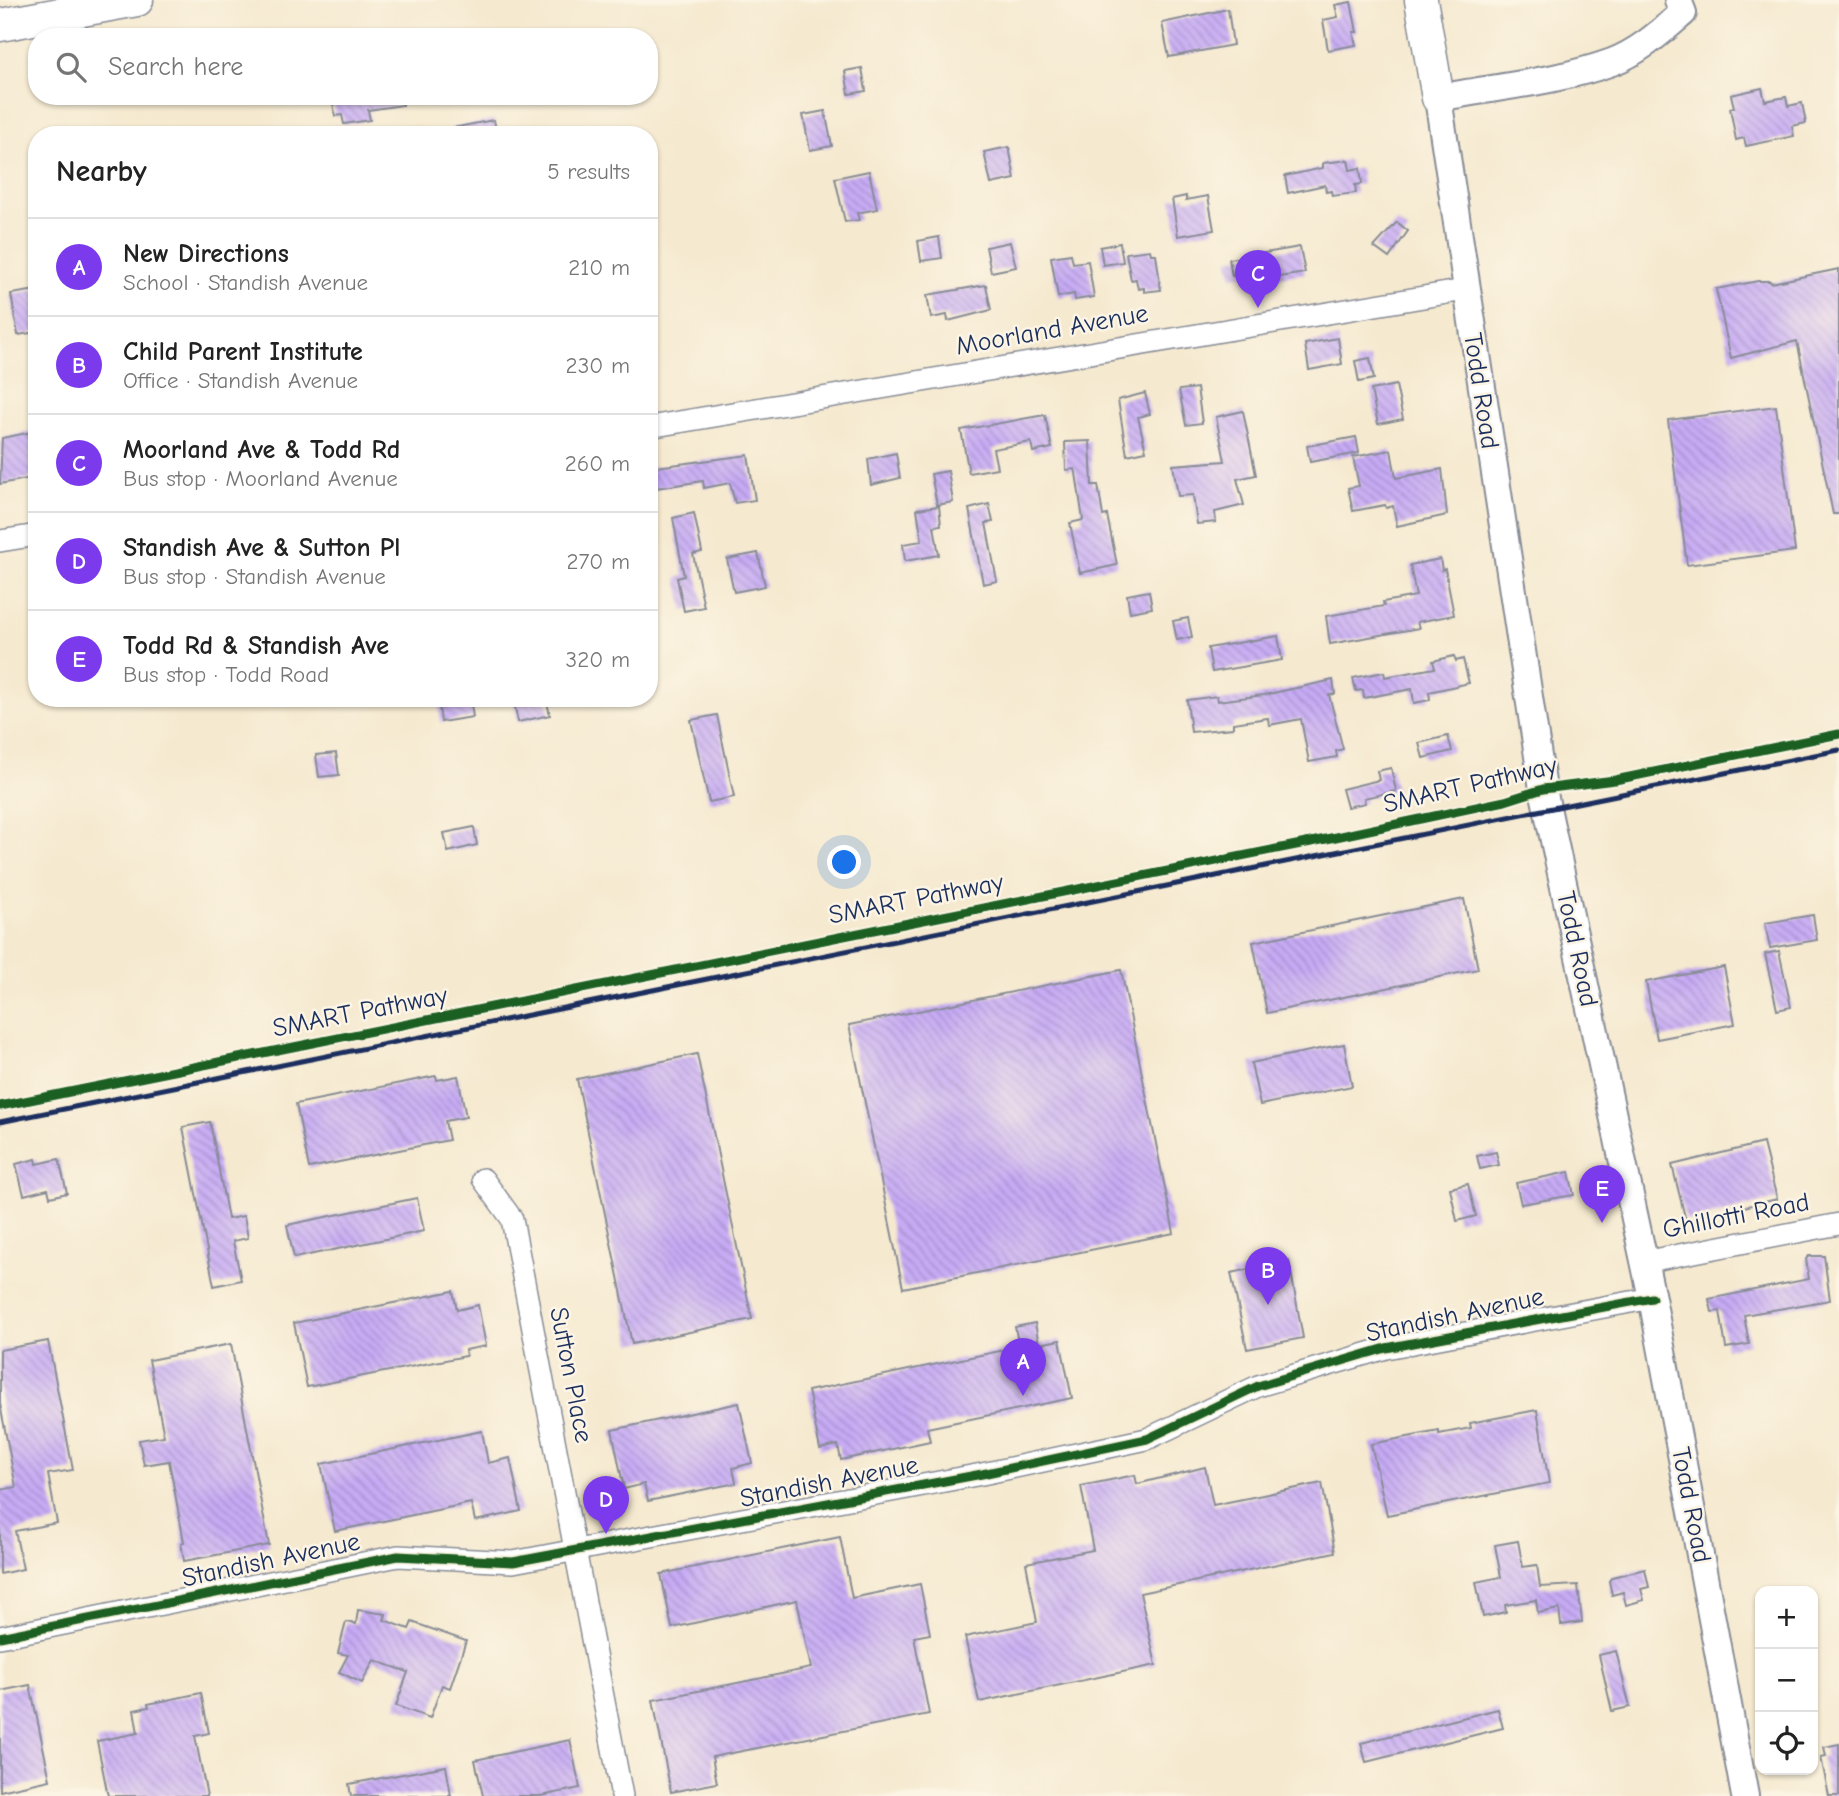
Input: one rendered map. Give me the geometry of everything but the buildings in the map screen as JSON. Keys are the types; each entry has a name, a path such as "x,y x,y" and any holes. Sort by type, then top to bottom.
{"highway":[{"path":"0,25 137,0"},
{"path":"1421,0 1438,97"}],"main road":[{"path":"1438,97 1564,75 1614,61 1656,37 1686,4"},
{"name":"Todd Road","path":"1438,97 1465,290 1543,789 1652,1298 1745,1796"}],"street":[{"name":"Moorland Avenue","path":"658,425 1465,290"},
{"path":"0,541 28,536"},
{"name":"Sutton Place","path":"483,1179 512,1219 622,1796"},
{"name":"Ghillotti Road","path":"1643,1262 1839,1224"},
{"name":"Standish Avenue","path":"0,1637 398,1556 513,1563 577,1552 1147,1439 1258,1386 1386,1348 1652,1298"}],"railway":[{"path":"0,1122 1839,750"}],"cycle path":[{"name":"SMART Pathway","path":"0,1106 1331,838 1505,801 1543,789 1615,780 1839,734"},
{"path":"0,1637 398,1556 513,1562 982,1474 1147,1439 1258,1386 1386,1348 1652,1298"}],"place":[{"name":"Moorland Ave & Todd Rd","path":"1258,308"},
{"name":"Todd Rd & Standish Ave","path":"1602,1223"},
{"name":"Child Parent Institute","path":"1268,1305"},
{"name":"New Directions","path":"1023,1396"},
{"name":"Standish Ave & Sutton Pl","path":"606,1534"}]}
